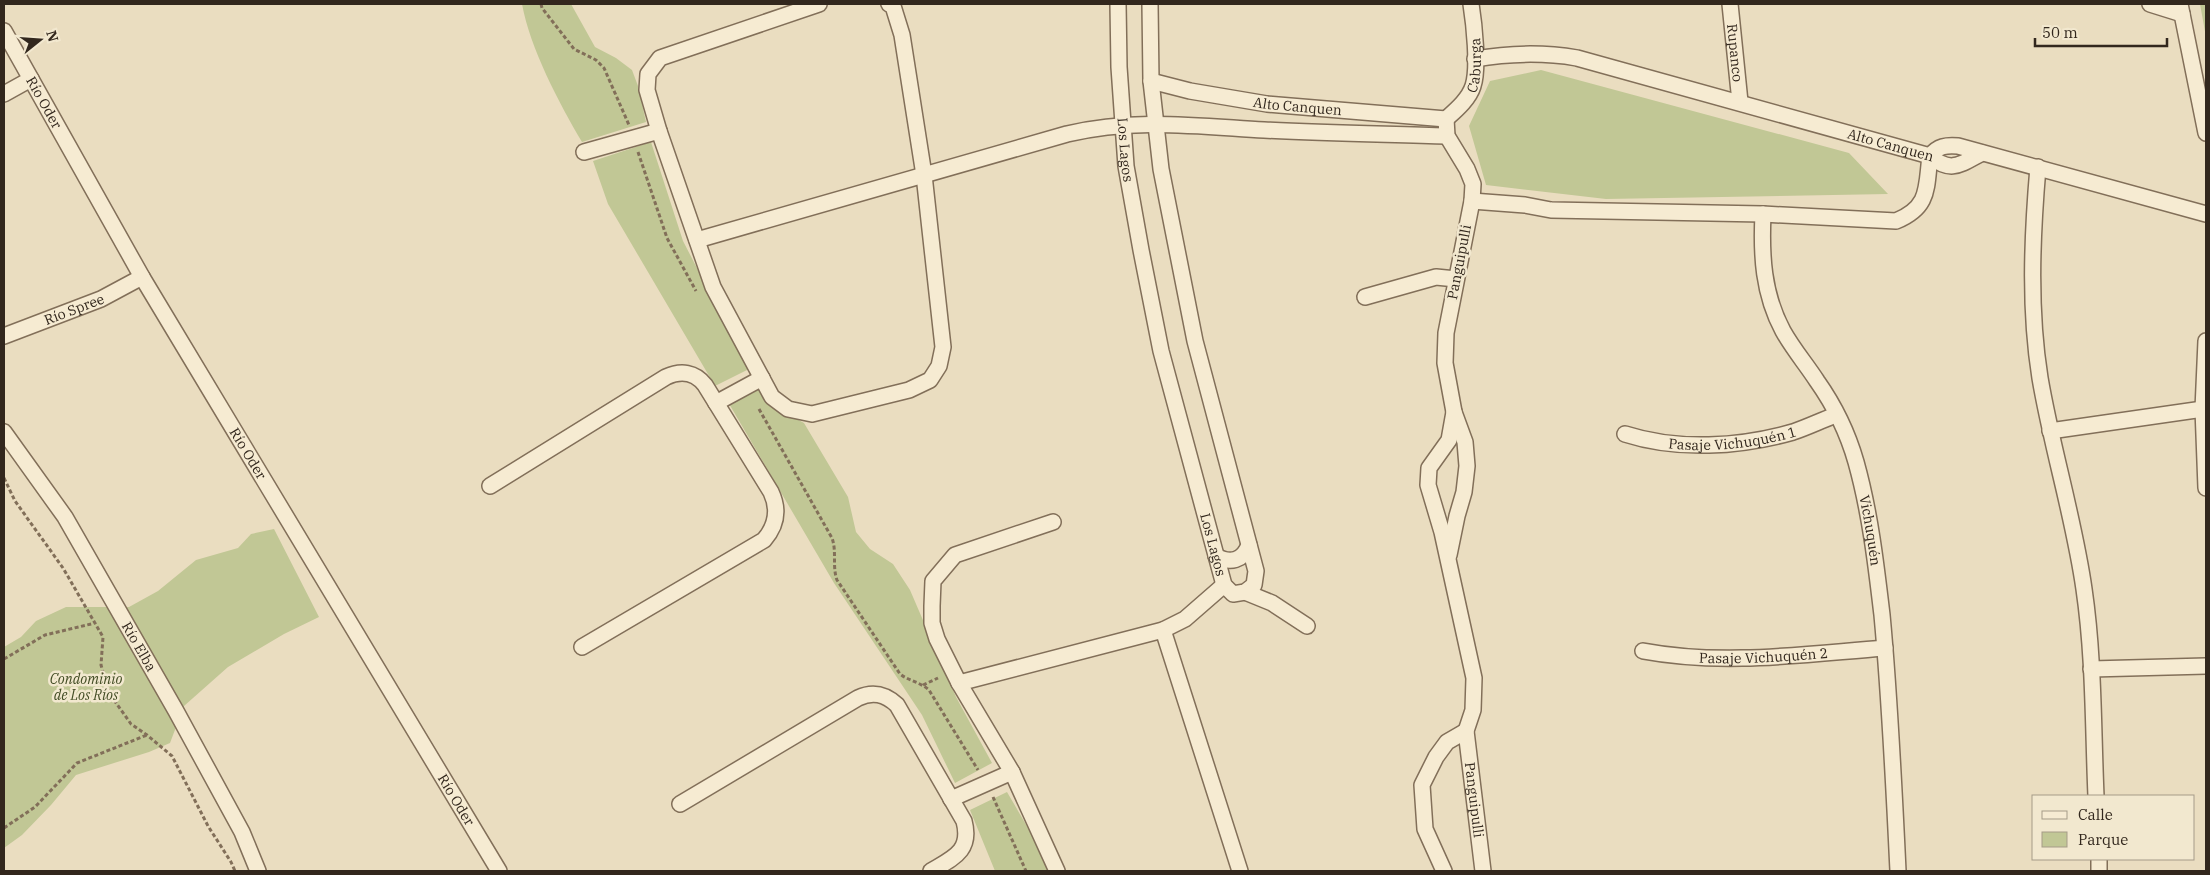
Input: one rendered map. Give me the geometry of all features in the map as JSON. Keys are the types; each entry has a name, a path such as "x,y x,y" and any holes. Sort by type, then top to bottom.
{"street":[{"path":"819,4 660,58 648,74 647,90 658,131 713,287 772,397 788,409 812,414 909,390 930,380 939,366 943,347 924,175 902,35 893,6 889,4"},
{"name":"Los Lagos","path":"1118,4 1119,67 1126,166 1161,351 1224,585 1233,594 1245,592"},
{"path":"1150,4 1151,81 1154,123 1161,169 1195,341 1256,571 1254,584 1245,592 1272,603 1307,626"},
{"name":"Caburga","path":"1446,119 1462,105 1473,86 1475,59 1471,4"},
{"name":"Rupanco","path":"1730,4 1740,102"},
{"path":"2150,4 2181,9 2206,133"},
{"name":"Río Oder","path":"4,31 142,277 499,871"},
{"name":"Alto Canquen","path":"1472,201 1525,205 1551,210 1763,214 1896,221 1913,213 1922,201 1926,190 1930,156 1577,58 1519,54 1475,59"},
{"path":"4,94 31,79"},
{"name":"Alto Canquen","path":"1151,81 1190,91 1267,104 1446,119"},
{"path":"1266,130 1267,104"},
{"name":"Panguipulli","path":"1446,119 1447,136 1467,169 1473,184 1472,201 1446,333 1445,363 1454,412 1465,442 1467,466 1464,492 1448,560"},
{"name":"Alto Canquen","path":"697,240 1067,134 1123,124 1154,123 1266,130 1447,136"},
{"path":"584,152 658,131"},
{"path":"1982,153 1952,167 1943,165 1930,156 1936,149 1949,146 1982,153 2038,167 2206,214"},
{"path":"2038,167 2034,224 2033,290 2040,377 2050,431 2078,551 2086,600 2096,795"},
{"name":"Vichuquén","path":"1763,214 1763,267 1774,309 1790,343 1817,381 1836,415 1856,460 1867,504 1885,648 1898,871"},
{"name":"Río Spree","path":"4,336 101,299 142,277"},
{"path":"1365,297 1436,277 1456,279"},
{"path":"2206,341 2203,409 2206,488"},
{"path":"490,486 674,374 683,372 696,376 705,385 775,500 774,526 770,534 757,545 582,647"},
{"path":"716,403 762,378"},
{"path":"2050,431 2203,409"},
{"name":"Panguipulli","path":"1454,412 1449,440 1429,468 1428,485 1448,560 1474,678 1472,710 1466,731 1483,871"},
{"name":"Pasaje Vichuquén 1","path":"1625,434 1649,441 1681,444 1721,444 1760,440 1786,434 1836,415"},
{"name":"Río Elba","path":"4,432 70,525 237,823 258,871"},
{"path":"1053,522 955,555 933,581 932,623 937,639 959,684 1012,772 1057,871"},
{"path":"1216,556 1223,560 1234,561 1244,555 1249,545"},
{"path":"959,684 1163,630 1185,619 1224,585"},
{"path":"1163,630 1240,871"},
{"name":"Pasaje Vichuquén 2","path":"1643,651 1673,656 1725,659 1885,648"},
{"path":"2090,670 2206,666"},
{"path":"680,804 858,698 876,694 891,699 897,705 964,821 965,841 958,854 931,871"},
{"path":"1444,871 1425,829 1422,785 1436,757 1447,742 1466,731"},
{"path":"951,799 1012,772"}],"path":[{"path":"542,4 542,8 574,49 596,60 604,68 634,138 667,238 700,299"},
{"path":"746,386 832,538 836,549 835,569 837,580 900,674 929,690 987,783 1026,871"},
{"path":"4,478 15,501 63,568 103,637 101,665 109,693 131,724 148,735 172,756 208,826 232,862 235,871"},
{"path":"4,659 45,635 95,623"},
{"path":"4,828 35,807 77,762 148,735"}],"green space":[{"path":"522,4 571,4 595,47 616,58 632,70 638,86 646,122 582,142 538,57"},
{"path":"2200,4 2206,4 2206,37"},
{"path":"1541,70 1849,153 1888,194 1606,199 1486,185 1469,126 1490,81"},
{"path":"651,142 683,241 749,369 715,386 608,204 593,161"},
{"path":"756,387 769,404 804,423 848,497 856,532 870,549 893,564 910,590 956,697 992,763 955,783 922,715 834,583 728,402"},
{"name":"Condominio de Los Ríos","path":"274,529 319,617 284,634 228,667 184,706 170,743 149,752 76,775 22,835 4,848 4,647 21,637 36,621 66,607 129,607 158,591 196,560 238,548 251,534"},
{"path":"1007,792 1050,871 995,871 970,810"}]}
